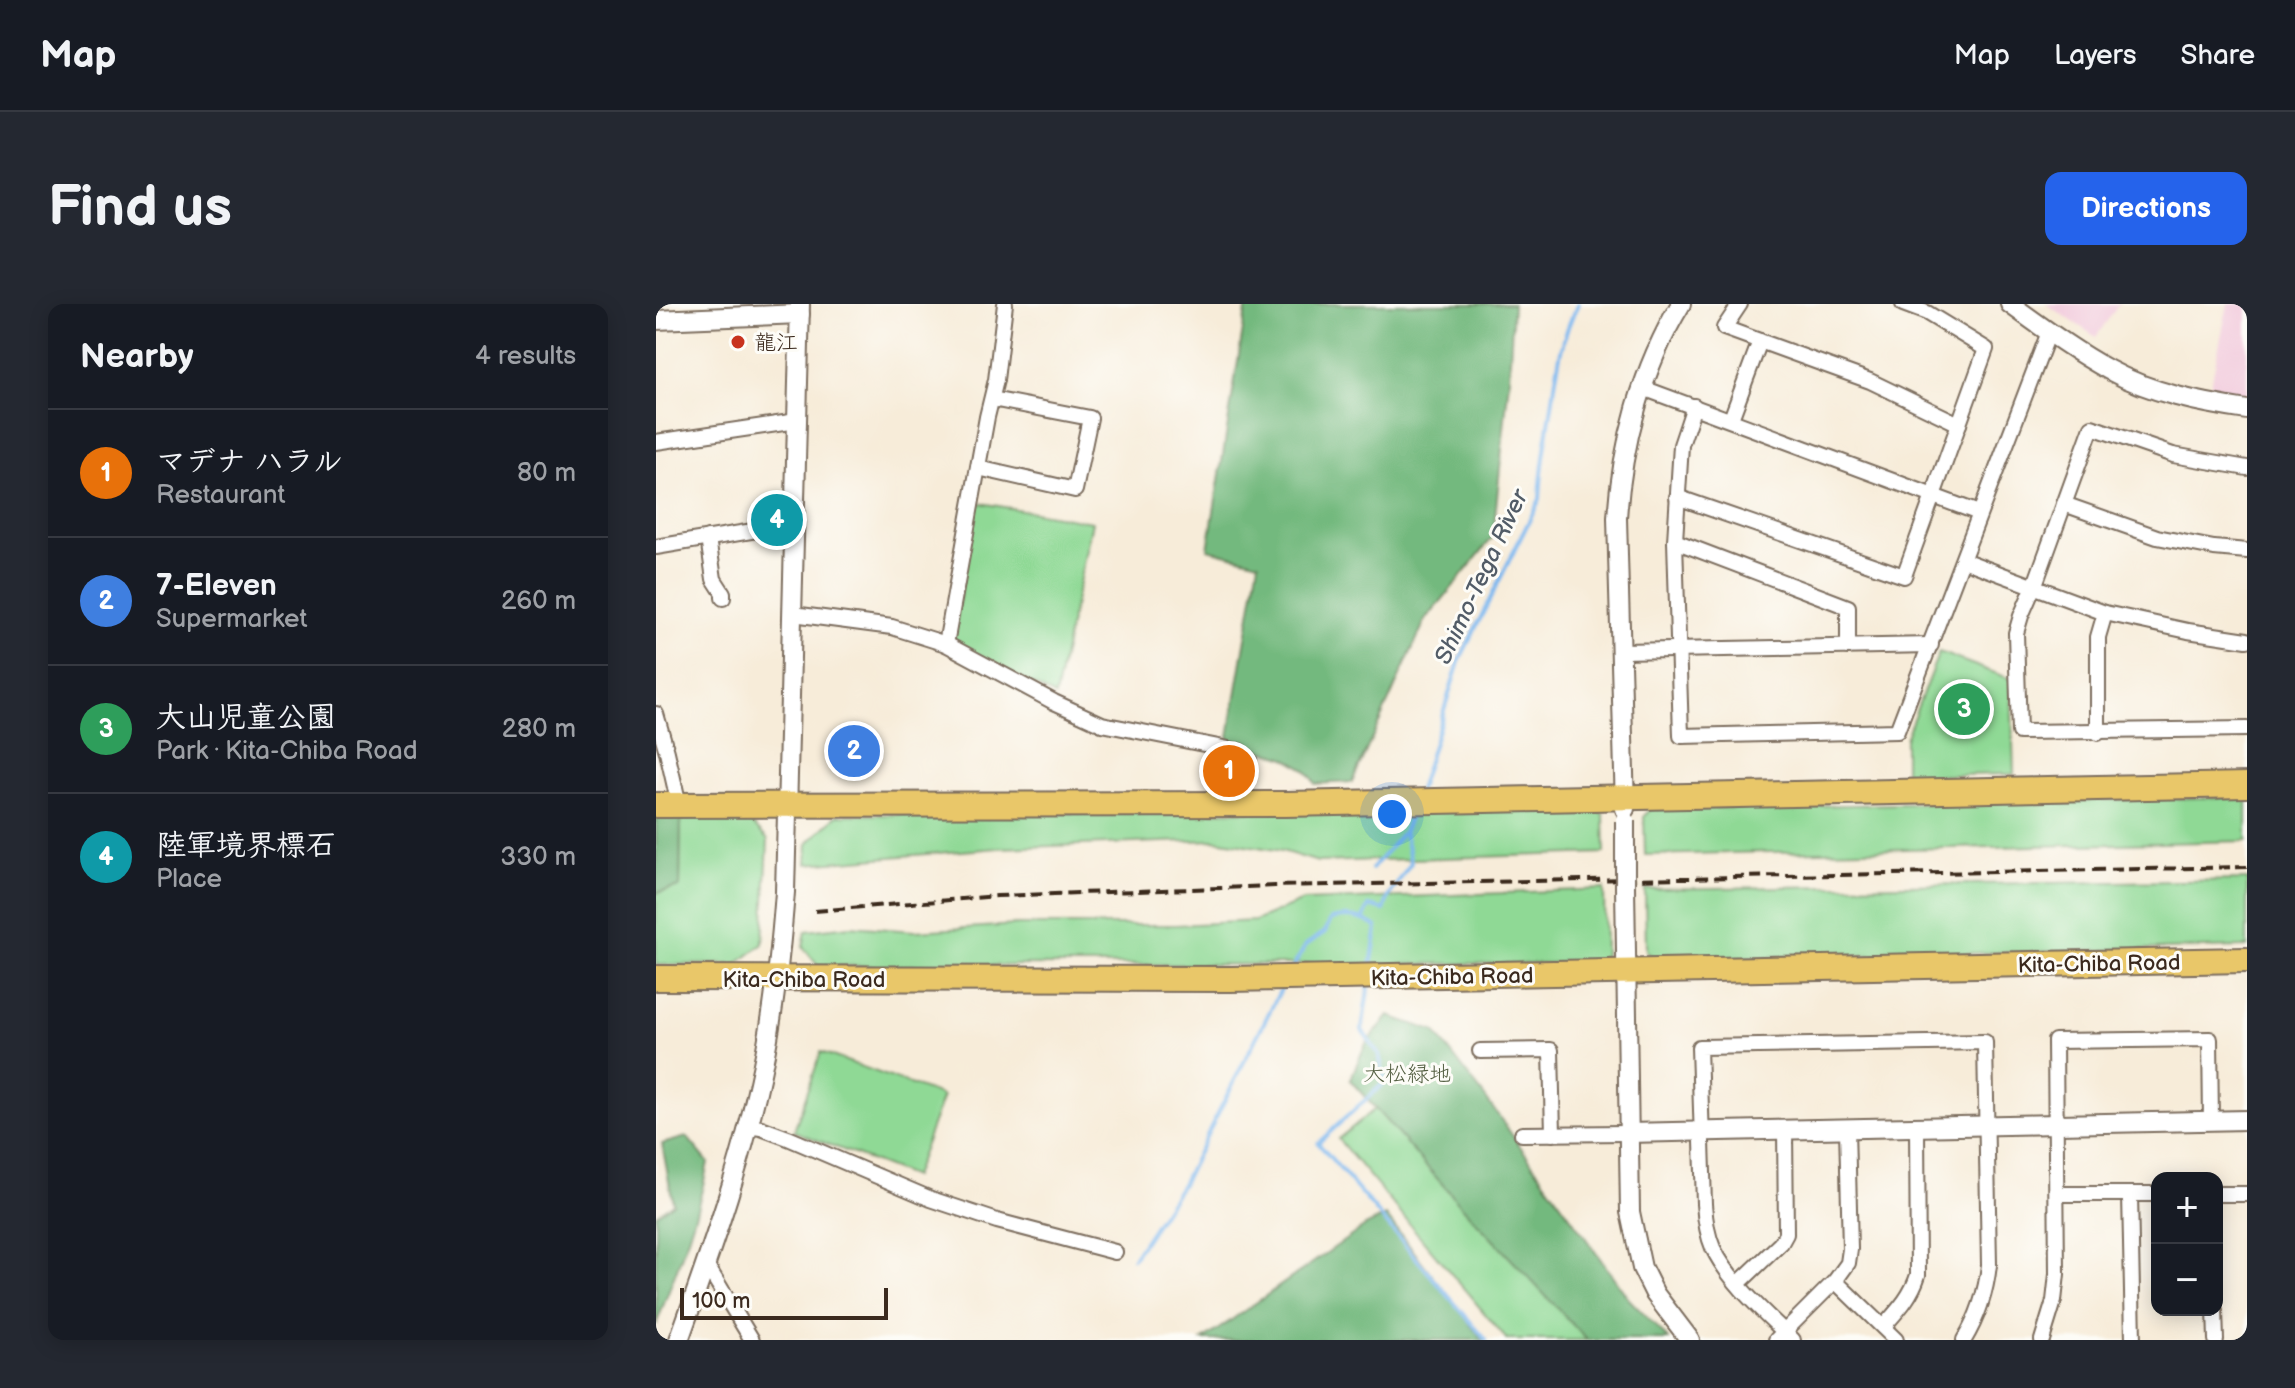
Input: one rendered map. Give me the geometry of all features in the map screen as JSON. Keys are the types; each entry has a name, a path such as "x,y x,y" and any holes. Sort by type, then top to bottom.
{"highway":[{"path":"668,805 1241,805 1534,800 1625,810 2247,785"},
{"name":"Kita-Chiba Road","path":"656,978 1230,979 1455,975 1626,962 2247,960"}],"street":[{"path":"946,644 996,380 1005,304"},
{"path":"1681,304 1658,351 1629,430 1617,518 1625,810 1630,1212 1642,1268 1655,1294 1690,1340"},
{"path":"1740,304 1724,328 1870,381 1959,424"},
{"path":"1677,497 1904,576 1986,349 1927,313 1903,304"},
{"path":"2010,304 2111,372 2173,396 2247,410"},
{"path":"656,320 800,309 788,805 785,892 777,979 766,1051 732,1184 679,1340"},
{"path":"1694,406 1681,445 1675,541 1681,736 1897,731 2049,332"},
{"path":"1731,419 1760,341"},
{"path":"1643,388 1979,513"},
{"path":"978,468 1075,490 1090,418 992,399"},
{"path":"656,442 797,421"},
{"path":"2247,468 2173,455 2092,427 2016,633 2019,732 2247,729"},
{"path":"2064,504 2157,537 2247,551"},
{"path":"656,547 794,524"},
{"path":"708,538 714,579 723,598"},
{"path":"1675,541 1848,607 1848,647"},
{"path":"1963,560 2105,613 2247,640"},
{"path":"2098,733 2098,637 2105,613"},
{"path":"793,614 892,627 946,644 1102,724 1239,751 1249,760 1241,805"},
{"path":"1621,651 1931,645"},
{"path":"657,721 667,752 668,805"},
{"path":"2042,1340 2054,1301 2057,1274 2055,1041 2210,1039 2211,1121"},
{"path":"1847,1128 1848,1263 1785,1337 1738,1284 1713,1247 1706,1223 1699,1047 1985,1042 1989,1265 1980,1306 1964,1340"},
{"path":"1480,1051 1551,1050 1553,1134"},
{"path":"1522,1134 2247,1120"},
{"path":"747,1126 788,1138 931,1199 997,1221 1115,1252"},
{"path":"1883,1327 1906,1302 1918,1275 1917,1127"},
{"path":"1738,1284 1781,1243 1786,1234 1785,1129"},
{"path":"2057,1194 2151,1194"},
{"path":"2130,1194 2133,1340"},
{"path":"2223,1194 2247,1194"},
{"path":"706,1264 752,1340"},
{"path":"1835,1281 1896,1340"},
{"path":"2215,1316 2216,1340"}],"shaded area":[{"path":"2046,304 2119,304 2096,337"},
{"path":"2228,304 2247,304 2247,397 2210,389"}],"green space":[{"path":"1247,304 1513,304 1509,380 1493,537 1425,621 1352,782 1315,784 1300,766 1289,760 1228,742 1259,562 1208,549"},
{"path":"975,502 1092,522 1055,696 952,644"},
{"path":"1939,652 2011,679 2014,774 1905,776 1905,739"},
{"path":"2247,797 2247,841 1645,855 1644,816 1651,809"},
{"path":"1595,808 1604,815 1605,853 1318,862 1282,851 1216,840 998,848 807,864 808,843 837,815"},
{"path":"656,816 681,816 680,887 656,893"},
{"path":"681,816 747,818 768,840 763,944 737,964 656,965 656,893 680,887"},
{"path":"2247,880 2247,947 1656,960 1646,951 1645,889"},
{"path":"1604,889 1605,955 1596,963 818,966 803,947 806,931 850,926 914,931 1018,925 1176,925 1255,921 1303,901"},
{"name":"大松緑地","path":"1389,1016 1434,1031 1485,1097 1629,1299 1669,1340 1587,1340 1466,1211 1350,1080 1365,1045"},
{"path":"821,1052 943,1096 913,1177 794,1131"},
{"path":"1422,1071 1598,1340 1507,1340 1338,1139"},
{"path":"687,1137 708,1162 679,1265 656,1325 656,1214 673,1203 662,1144"},
{"path":"1386,1216 1483,1340 1203,1340 1365,1226"}],"waterway":[{"name":"Shimo-Tega River","path":"1418,793 1460,659 1540,499 1558,366 1567,328 1578,304"},
{"path":"1372,869 1404,831 1412,809"},
{"path":"1364,918 1369,906 1384,910 1389,896 1411,863 1404,831"},
{"path":"1292,969 1306,945 1325,932 1331,919 1344,917 1361,919 1377,927 1371,967"},
{"path":"1369,983 1362,1030 1379,1055 1385,1082 1318,1143 1486,1340"},
{"path":"1133,1258 1182,1184 1282,987"}],"railway":[{"path":"815,911 997,896 1275,886 2247,867"}],"place":[{"name":"龍江","path":"738,342"},
{"name":"陸軍境界標石","path":"777,520"},
{"name":"大山児童公園","path":"1964,709"},
{"name":"7-Eleven","path":"854,751"},
{"name":"マデナ ハラル","path":"1229,771"}]}
